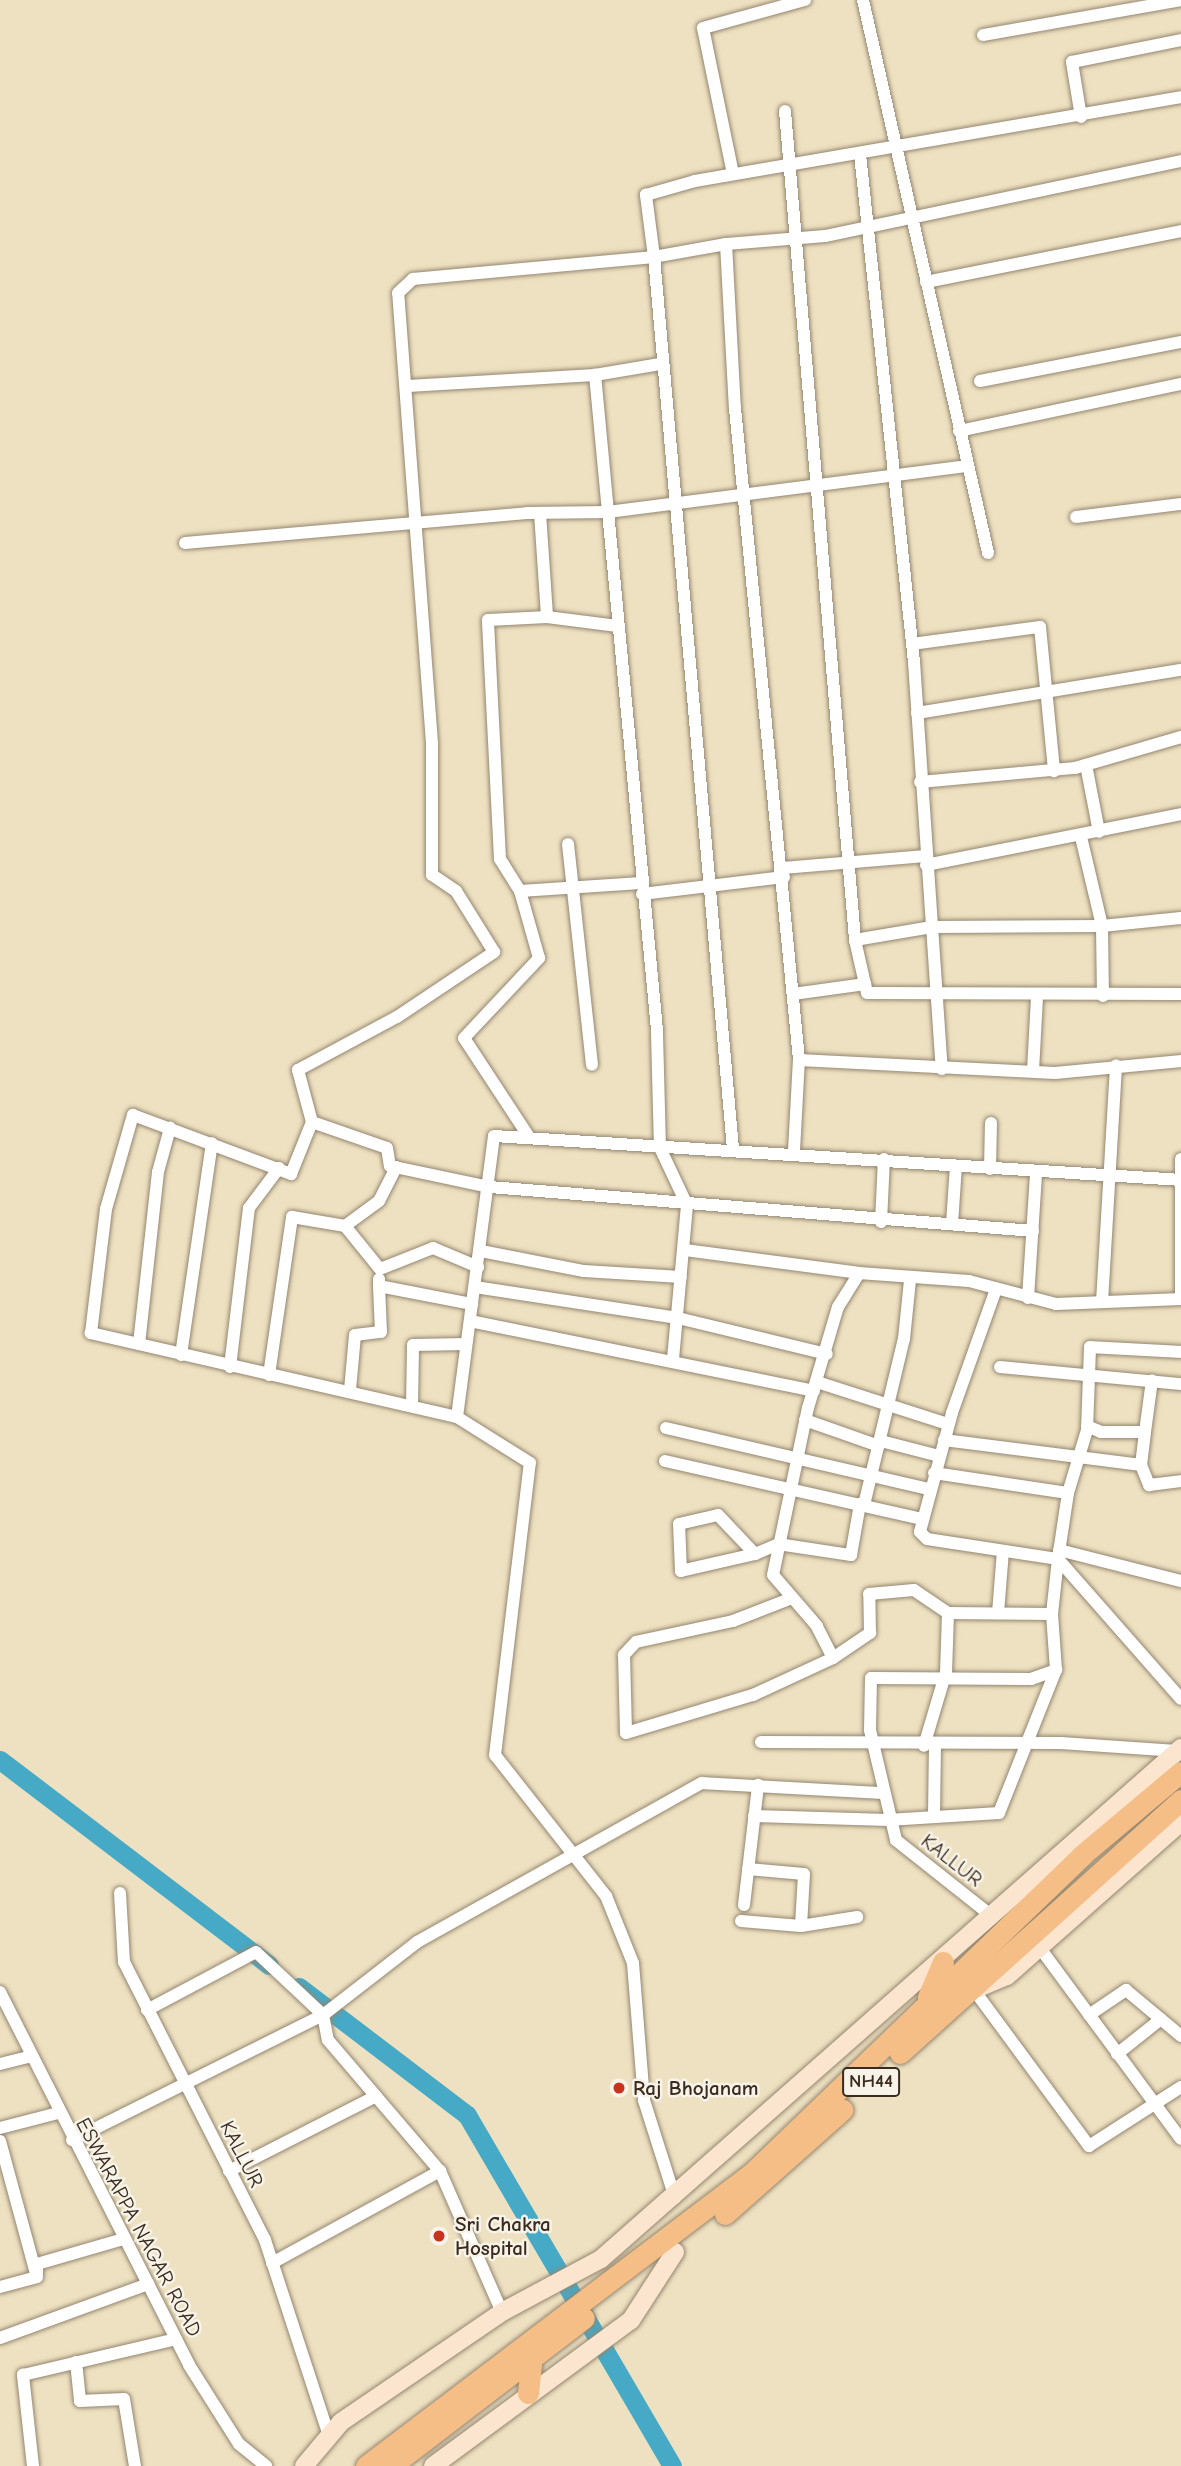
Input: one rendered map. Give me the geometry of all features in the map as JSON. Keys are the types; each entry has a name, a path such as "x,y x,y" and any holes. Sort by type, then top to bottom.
{"highway":[{"name":"NH44","path":"366,2466 626,2279 753,2172 1180,1757"},
{"name":"NH44","path":"626,2279 675,2252 774,2175 966,1993 1181,1800"},
{"path":"925,2006 943,1962"},
{"name":"NH44","path":"391,2466 531,2357 551,2333"},
{"path":"528,2393 531,2357"}],"street":[{"path":"733,174 703,28 805,0"},
{"path":"863,0 898,147 966,466 988,553"},
{"path":"983,35 1181,0"},
{"path":"1081,117 1072,62 1181,40"},
{"path":"733,1150 705,887 660,364 654,257 646,195 733,174 1081,117 1181,97"},
{"path":"785,111 792,240 817,489 855,940 867,993 1037,996 1181,994"},
{"path":"860,154 912,644 925,860 943,1069"},
{"path":"675,2198 644,2100 633,1964 606,1896 495,1755 530,1463 457,1417 350,1390 230,1367 91,1333 106,1209 133,1115 290,1174 312,1122 298,1070 397,1017 494,952 456,891 432,875 432,743 415,526 408,386 398,293 413,279 654,257 726,244 792,240 1181,161"},
{"path":"926,282 1181,231"},
{"path":"726,244 745,495 799,1060 794,1151"},
{"path":"980,381 1181,342"},
{"path":"408,386 595,375 660,364"},
{"path":"595,375 641,889 657,1030 660,1148 687,1205 673,1359"},
{"path":"959,431 1181,384"},
{"path":"185,543 415,526 540,513 608,512 893,480 966,466"},
{"path":"1076,517 1181,504"},
{"path":"540,513 547,617"},
{"path":"529,1137 464,1038 537,964 520,891 500,859 488,620 547,617 617,626"},
{"path":"912,644 1040,627 1054,771"},
{"path":"917,713 1045,695 1181,670"},
{"path":"920,782 1054,771 1086,765 1181,737"},
{"path":"1086,765 1099,832"},
{"path":"520,891 705,887 850,862 925,860 1081,837 1181,814"},
{"path":"1081,837 1102,926 1103,996"},
{"path":"568,844 592,1065"},
{"path":"855,940 932,927 1102,926 1181,918"},
{"path":"793,994 865,984"},
{"path":"1033,1071 1037,996"},
{"path":"799,1060 943,1069 1033,1071 1181,1061"},
{"path":"1102,1302 1116,1065"},
{"path":"312,1122 387,1148 390,1166 490,1187 881,1222 952,1224 1033,1231"},
{"path":"990,1169 991,1123"},
{"path":"139,1344 158,1172 170,1128"},
{"path":"457,1417 490,1187 494,1136 660,1148 794,1151 1036,1174 1180,1180"},
{"path":"181,1355 212,1143"},
{"path":"881,1222 884,1159"},
{"path":"685,1250 910,1280 977,1282 995,1292 1028,1298 1102,1302 1181,1298 1181,1159"},
{"path":"952,1224 956,1166"},
{"path":"345,1226 379,1201 396,1167"},
{"path":"230,1367 249,1208 279,1168"},
{"path":"1028,1298 1036,1174"},
{"path":"269,1375 292,1217 345,1226 380,1269 381,1332 355,1335 350,1390"},
{"path":"380,1269 433,1248 478,1266"},
{"path":"481,1251 584,1272 681,1277"},
{"path":"833,1658 817,1626 773,1575 788,1487 805,1420 827,1354 838,1307 859,1273"},
{"path":"754,1554 718,1515 679,1524 681,1571 754,1554 778,1544 850,1555 889,1405 910,1280"},
{"path":"379,1286 472,1304"},
{"path":"475,1287 678,1318 827,1354"},
{"path":"995,1292 948,1424 920,1532 926,1539 1003,1551 1059,1555 1181,1581"},
{"path":"470,1321 815,1387 889,1405 948,1424"},
{"path":"412,1405 413,1345 466,1343"},
{"path":"754,1816 888,1819 999,1813 1056,1670 1052,1614 1068,1493 1087,1426 1090,1347 1181,1352"},
{"path":"1000,1367 1089,1373 1181,1384"},
{"path":"1152,1381 1140,1465 1149,1485 1181,1480"},
{"path":"805,1420 880,1443 939,1456"},
{"path":"1087,1426 1145,1432"},
{"path":"666,1428 796,1453 872,1476 929,1489"},
{"path":"944,1440 1140,1465"},
{"path":"666,1461 923,1519"},
{"path":"934,1473 1068,1493"},
{"path":"998,1613 1003,1551"},
{"path":"1059,1555 1181,1699"},
{"path":"792,1598 733,1621 636,1642 624,1655 626,1733 753,1695 833,1658 870,1633 869,1594 914,1590 948,1613 1052,1614"},
{"path":"934,1815 930,1745 944,1677 948,1613"},
{"path":"944,1677 1031,1679 1056,1670"},
{"name":"KALLUR","path":"944,1677 871,1678 873,1747 882,1793 896,1840 993,1917"},
{"path":"761,1742 873,1747 1028,1744 1180,1757"},
{"path":"304,2466 329,2436 502,2312 601,2259 675,2198 993,1917 1180,1757"},
{"path":"72,2140 323,2015 417,1942 572,1850 702,1783 882,1793"},
{"path":"744,1905 758,1785"},
{"path":"1180,2091 1088,2146 966,1993 1007,1976 1181,1822"},
{"path":"748,1869 804,1874 801,1926"},
{"name":"KALLUR","path":"120,1893 124,1962 272,2263 329,2436"},
{"path":"741,1921 801,1926 858,1917"},
{"path":"1040,1948 1181,2139"},
{"path":"147,2010 256,1952 323,2015 328,2040 440,2171 502,2312"},
{"path":"1089,2015 1126,1990 1181,2036"},
{"name":"ESWARAPPA NAGAR ROAD","path":"0,1992 5,2012 32,2056 58,2113 176,2339 239,2444 266,2466"},
{"path":"1117,2054 1161,2019"},
{"path":"0,2064 32,2056"},
{"path":"229,2171 376,2096"},
{"path":"0,2128 58,2113"},
{"path":"0,2141 37,2277"},
{"path":"272,2263 440,2171"},
{"path":"37,2277 37,2264 123,2239"},
{"path":"433,2466 573,2359 631,2320 675,2252"},
{"path":"0,2287 37,2277"},
{"path":"0,2338 148,2284"},
{"path":"33,2466 23,2375 176,2339"},
{"path":"76,2362 80,2401 124,2399 135,2466"}],"waterway":[{"path":"0,1760 269,1965"},
{"path":"299,1987 467,2115 672,2466"}],"place":[{"name":"Raj Bhojanam","path":"619,2088"},
{"name":"Sri Chakra Hospital","path":"439,2236"}]}
